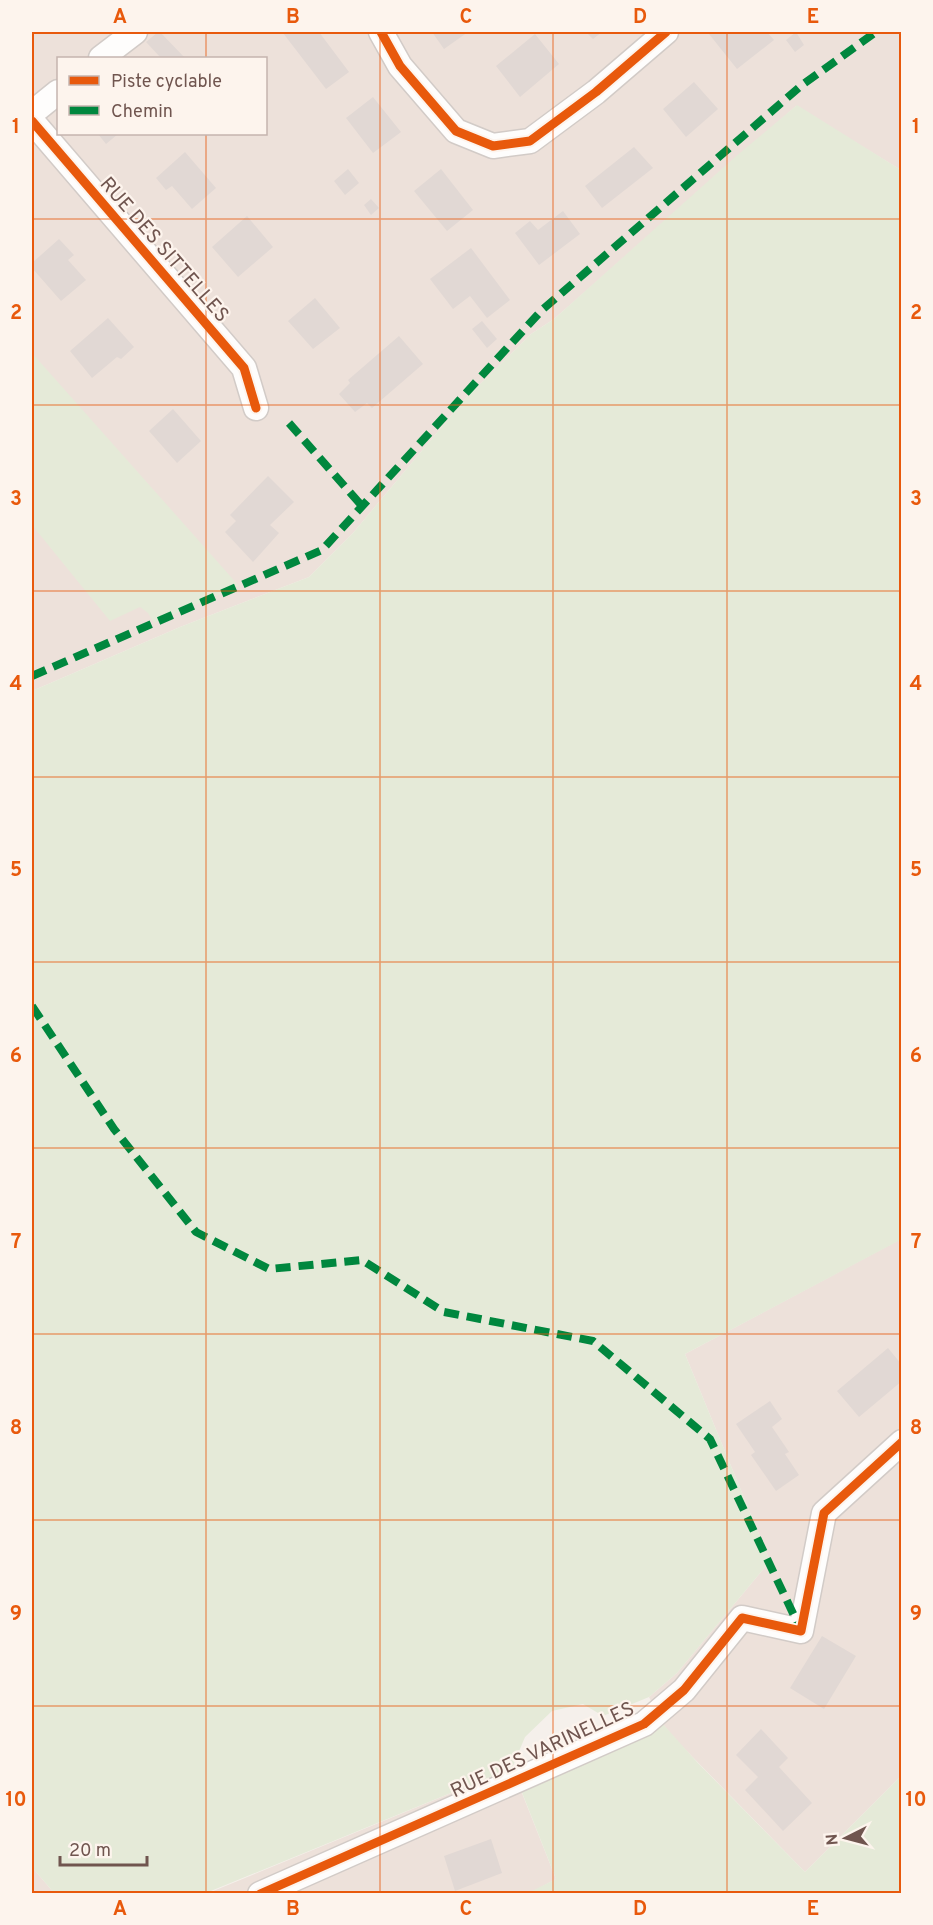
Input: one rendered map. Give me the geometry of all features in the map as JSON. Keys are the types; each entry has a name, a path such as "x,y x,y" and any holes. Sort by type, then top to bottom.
{"street":[{"path":"102,57 135,32"},
{"path":"381,32 400,66 456,131 493,146 530,141 596,92 666,32"},
{"path":"32,113 57,93"},
{"name":"RUE DES SITTELLES","path":"32,121 244,368 256,408"},
{"name":"RUE DES VARINELLES","path":"260,1893 644,1724 684,1690 742,1618 801,1631 824,1513 902,1442"}],"shaded area":[{"path":"32,32 901,32 901,170 796,106 554,319 531,334 466,398 353,533 309,577 180,627 32,691"},
{"path":"901,1239 901,1776 805,1872 675,1739 662,1723 649,1697 677,1673 770,1561 685,1354"},
{"path":"512,1768 556,1879 528,1894 206,1894"},
{"path":"32,1867 54,1893 32,1893"}],"green space":[{"path":"797,105 901,170 902,1239 685,1354 770,1561 677,1673 649,1697 603,1716 583,1704 552,1711 525,1737 512,1768 206,1893 54,1893 32,1867 32,691 180,627 309,577 353,533 466,398 531,334 554,319 734,158"},
{"path":"32,353 239,586 154,623 148,613 140,607 110,621 32,525"},
{"path":"662,1723 805,1872 901,1776 901,1893 528,1893 556,1879 521,1790"}],"building":[{"path":"160,32 184,57 160,57 146,42"},
{"path":"319,32 349,72 326,89 283,33"},
{"path":"432,32 468,32 444,49"},
{"path":"586,32 602,32 593,39"},
{"path":"711,32 767,32 774,40 737,69 709,34"},
{"path":"796,32 804,45 795,52 786,40"},
{"path":"535,34 559,64 520,97 496,66"},
{"path":"694,82 718,109 686,137 663,109"},
{"path":"373,97 401,132 373,153 346,118"},
{"path":"99,135 117,135 106,144"},
{"path":"634,147 653,168 602,208 585,186"},
{"path":"185,152 216,188 192,209 172,186 166,190 156,178"},
{"path":"348,169 359,183 345,195 334,181"},
{"path":"441,169 473,210 447,231 414,191"},
{"path":"371,199 379,208 371,215 364,205"},
{"path":"563,211 580,234 539,265 515,233 530,221 538,230"},
{"path":"247,216 273,247 238,277 212,247"},
{"path":"59,239 74,255 68,260 86,280 61,301 32,268 32,263"},
{"path":"471,248 510,300 487,318 470,296 453,309 430,279"},
{"path":"315,298 340,328 313,349 288,321"},
{"path":"108,318 134,347 121,359 117,357 92,378 70,351"},
{"path":"482,321 497,339 487,348 472,329"},
{"path":"399,336 423,364 372,408 367,403 355,412 339,394 350,383 348,380"},
{"path":"173,409 201,441 177,463 149,431"},
{"path":"268,476 294,502 270,525 279,533 253,562 225,532 236,521 230,515"},
{"path":"888,1348 902,1365 902,1381 859,1417 837,1391"},
{"path":"770,1401 782,1419 772,1427 789,1452 785,1454 799,1475 776,1491 751,1455 755,1452 736,1424"},
{"path":"822,1636 856,1656 824,1709 790,1688"},
{"path":"761,1729 788,1758 779,1767 812,1803 783,1831 745,1790 758,1777 736,1755"},
{"path":"491,1839 502,1873 455,1891 444,1856"}],"marked path":[{"path":"32,676 322,550 542,310 802,85 876,32"},
{"path":"289,423 362,506"},
{"path":"32,1006 114,1129 196,1232 269,1269 362,1260 444,1312 593,1341 710,1439 800,1628"}],"cycle path":[{"path":"381,32 400,66 456,131 493,146 530,141 596,92 666,32"},
{"path":"32,121 244,368 256,408"},
{"path":"260,1894 644,1724 684,1690 742,1618 801,1631 824,1513 902,1442"}]}
